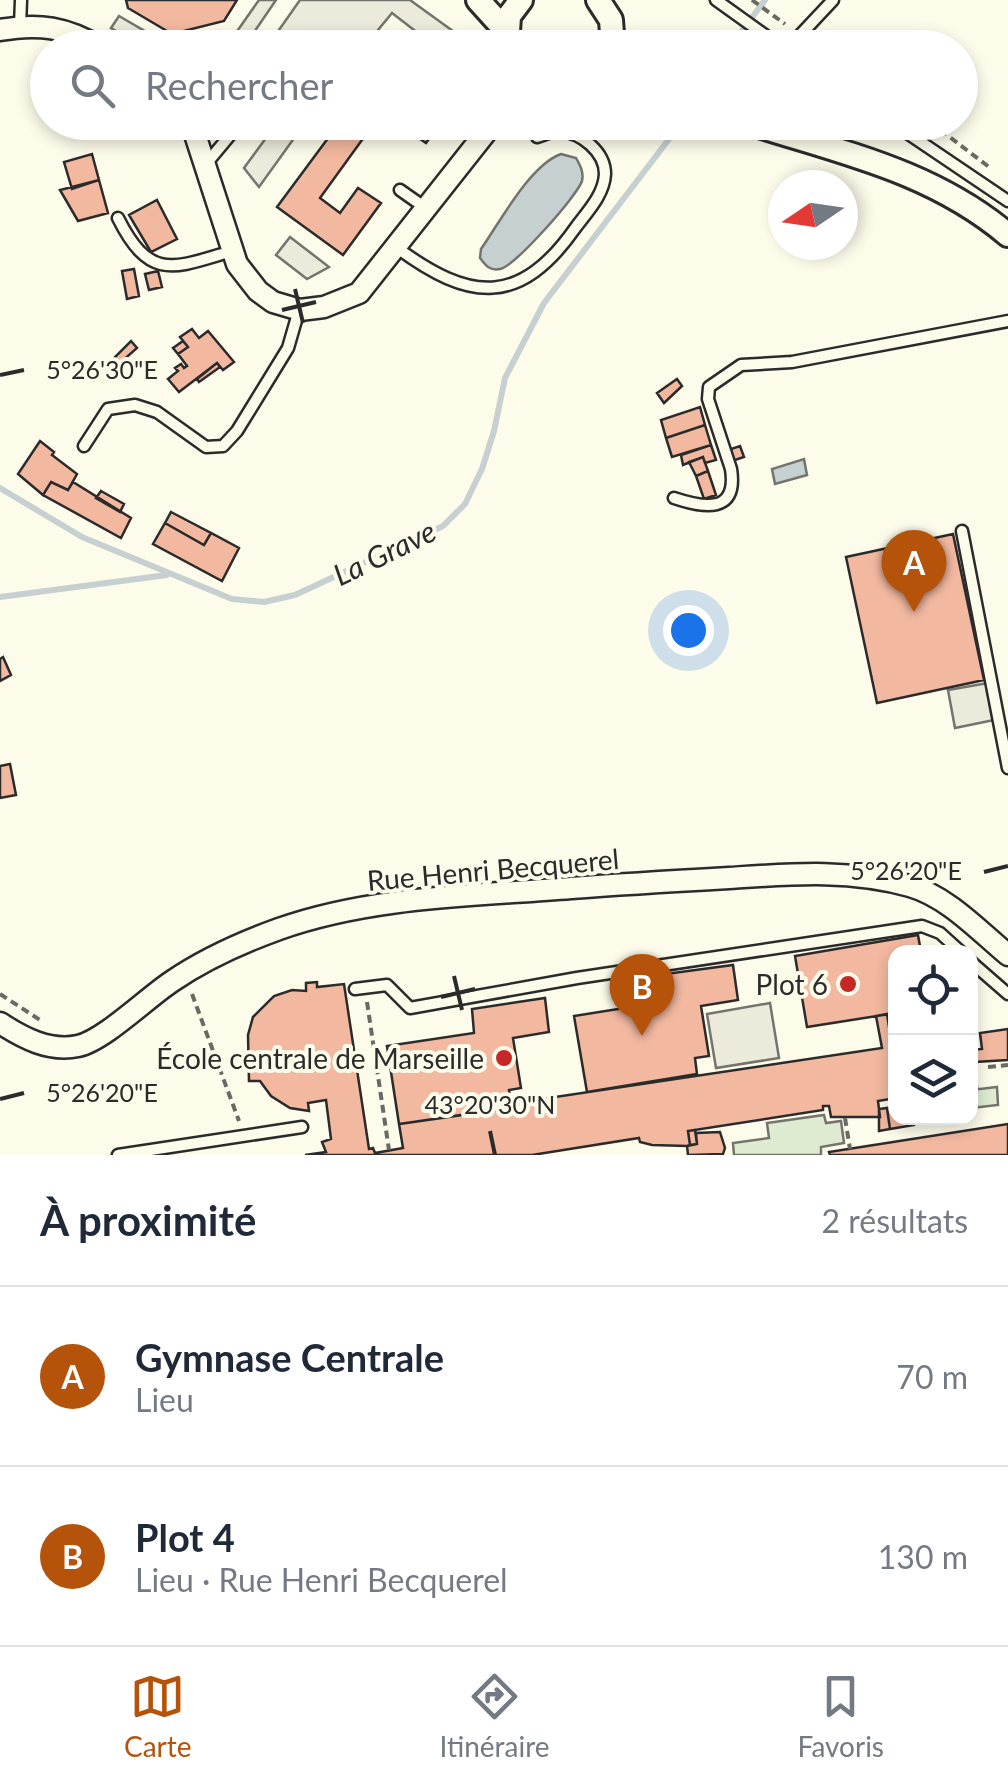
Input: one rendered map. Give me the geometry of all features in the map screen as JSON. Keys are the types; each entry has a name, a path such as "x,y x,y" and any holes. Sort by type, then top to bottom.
{"street":[{"path":"478,0 500,30"},
{"path":"508,30 510,16 521,0"},
{"path":"598,0 614,30"},
{"path":"10,28 68,30"},
{"path":"197,140 232,251 247,280 273,302 300,310 324,307 359,293 482,140"},
{"path":"807,140 874,160 928,182 1008,235"},
{"name":"Rue Henri Becquerel","path":"0,1023 29,1040 77,1046 95,1040 176,978 263,936 328,914 396,902 630,884 828,872 878,878 915,888 951,907 1008,955"}],"lane":[{"path":"10,28 21,0"},
{"path":"716,0 759,30"},
{"path":"804,30 833,0"},
{"path":"205,166 226,140"},
{"path":"396,247 422,267 477,288 498,289 522,281 555,258 602,190 605,171 596,149 583,140"},
{"path":"918,140 1008,201"},
{"path":"400,190 427,209"},
{"path":"118,218 131,245 161,266 178,267 232,251"},
{"path":"84,446 108,410 135,404 156,412 206,447 222,446 237,431 288,348 300,310"},
{"path":"674,498 702,507 719,504 728,496 733,481 731,469 708,399 709,387 732,370 1008,321"},
{"path":"962,531 1008,768"},
{"path":"360,988 386,984 410,1008 577,978 922,926 953,945"},
{"path":"978,968 1008,994"},
{"path":"118,1155 302,1126"}],"path":[{"path":"752,0 785,24"},
{"path":"953,140 997,174"},
{"path":"188,986 201,1012 244,1136"},
{"path":"360,988 389,1150"},
{"path":"988,1068 1008,1065"},
{"path":"845,1118 850,1148"}],"green space":[{"path":"997,1087 998,1105 978,1107 978,1089"},
{"path":"824,1115 826,1123 841,1121 844,1143 821,1147 821,1155 734,1155 733,1143 769,1138 767,1123"}],"shaded area":[{"path":"259,0 276,0 256,30 238,30"},
{"path":"300,0 410,0 451,30 414,30 392,13 378,30 279,30"},
{"path":"119,16 143,30 114,30 111,28"},
{"path":"265,140 293,140 259,187 244,168"},
{"path":"561,154 576,158 579,163 582,181 578,189 545,230 508,265 500,269 488,267 480,258 481,249 506,210 538,170"},
{"path":"290,237 329,267 307,279 276,255"},
{"path":"804,459 807,475 775,484 772,469"},
{"path":"988,683 994,720 955,728 948,690"},
{"path":"770,1003 779,1058 716,1068 707,1014"}],"building":[{"path":"126,0 237,0 224,21 188,30 165,30 128,8"},
{"path":"327,140 362,140 320,198 340,213 358,188 381,203 343,255 277,207"},
{"path":"92,154 99,180 72,189 64,162"},
{"path":"99,180 108,213 78,221 60,190"},
{"path":"157,200 177,239 151,252 129,215"},
{"path":"134,269 139,296 127,299 122,271"},
{"path":"158,271 162,287 149,290 145,274"},
{"path":"192,329 199,338 208,331 234,362 223,370 217,363 179,392 168,379 178,371 175,368 187,366 178,354 188,347 180,337"},
{"path":"131,341 137,348 119,364 114,358"},
{"path":"183,341 188,347 178,354 173,348"},
{"path":"217,363 220,367 199,382 197,379"},
{"path":"677,379 682,386 664,403 657,393"},
{"path":"700,407 705,425 666,438 661,420"},
{"path":"705,425 711,445 672,457 666,438"},
{"path":"40,441 77,474 68,490 51,482 43,495 18,474"},
{"path":"711,445 716,460 705,463 703,457 683,465 681,455"},
{"path":"740,446 744,457 732,461 728,450"},
{"path":"703,457 708,471 696,476 689,462"},
{"path":"708,471 716,495 704,499 696,476"},
{"path":"51,482 68,490 73,482 131,518 121,538 43,495"},
{"path":"101,491 124,504 120,512 96,498"},
{"path":"171,512 211,533 204,545 165,523"},
{"path":"165,523 204,545 211,533 239,548 222,581 153,544"},
{"path":"953,534 984,680 877,703 846,557"},
{"path":"3,657 11,675 0,681 0,659"},
{"path":"10,764 16,795 0,798 0,766"},
{"name":"Plot 6","path":"918,935 920,945 888,945 888,1014 807,1027 795,956"},
{"path":"733,965 738,1000 701,1006 709,1056 695,1058 697,1074 587,1092 574,1016 662,1002 658,975"},
{"path":"317,982 317,987 344,984 369,1149 373,1148 375,1153 403,1148 399,1124 882,1048 876,1016 887,1014 888,1099 878,1101 880,1117 831,1117 829,1106 823,1106 823,1110 688,1131 687,1146 652,1145 640,1142 639,1138 532,1155 305,1155 326,1152 322,1142 331,1139 326,1100 308,1103 309,1111 290,1108 271,1096 260,1081 249,1081 248,1035 253,1017 274,996 292,990 306,991 306,983"},
{"path":"545,998 549,1032 513,1038 521,1088 509,1090 511,1108 399,1124 387,1046 474,1033 472,1009"},
{"path":"1008,1029 1008,1060 978,1062 978,1049 982,1049 980,1033"},
{"path":"887,1108 890,1129 879,1131 879,1109"},
{"path":"1008,1124 1008,1155 829,1152"},
{"path":"695,1130 697,1144 690,1145 688,1131"},
{"path":"720,1132 723,1154 688,1155 687,1146 697,1144 696,1133"}],"waterway":[{"name":"La Grave","path":"742,30 765,0"},
{"name":"La Grave","path":"0,488 82,537 232,599 264,602 295,595 443,526 465,504 482,469 505,378 544,303 668,140"},
{"path":"0,597 167,575"}],"place":[{"name":"Gymnase Centrale","path":"914,612"},
{"name":"Plot 6","path":"848,984"},
{"name":"Plot 4","path":"642,1036"},
{"name":"École centrale de Marseille","path":"504,1058"}]}
